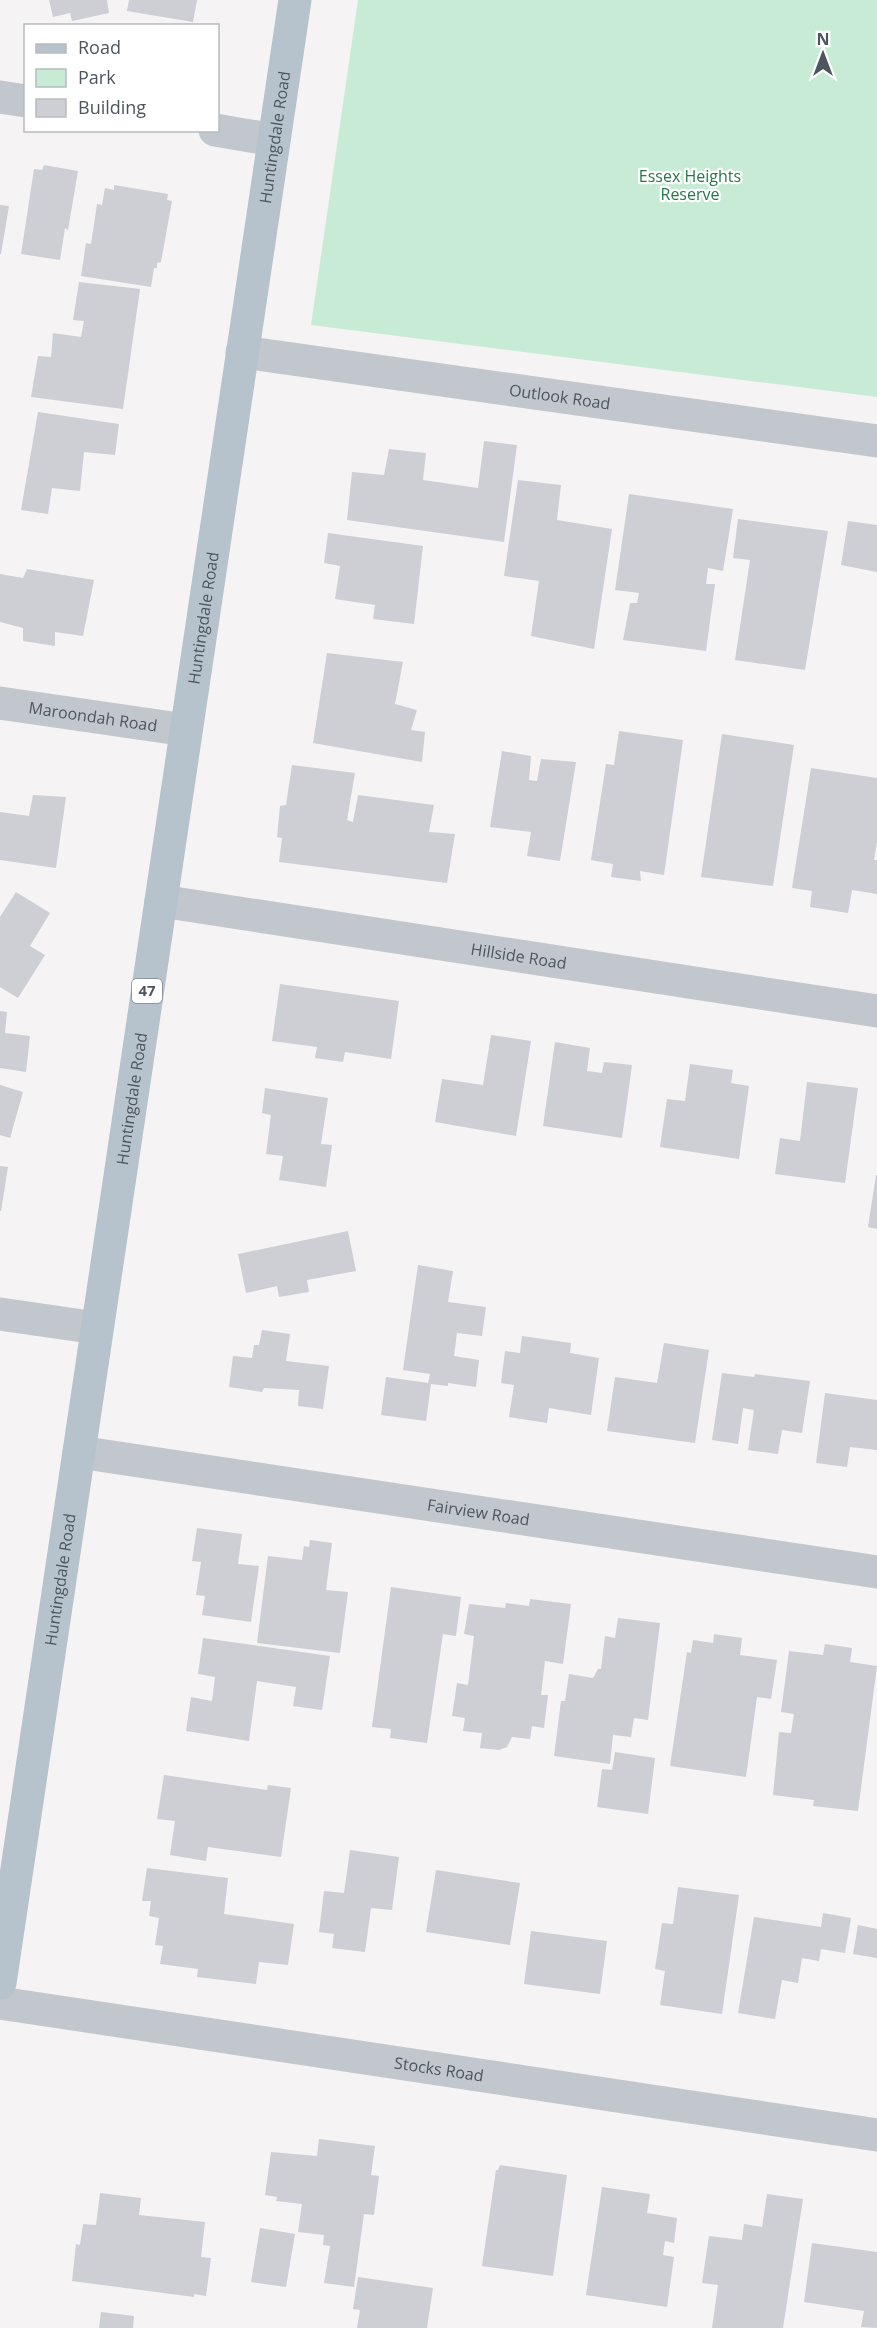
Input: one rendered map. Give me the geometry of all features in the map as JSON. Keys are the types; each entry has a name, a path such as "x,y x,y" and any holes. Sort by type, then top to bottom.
{"main road":[{"name":"Huntingdale Road","path":"0,1983 4,1924 79,1452 295,0"}],"street":[{"path":"0,98 24,101"},
{"path":"219,131 274,140"},
{"name":"Outlook Road","path":"242,352 877,441"},
{"name":"Maroondah Road","path":"0,703 186,730"},
{"name":"Hillside Road","path":"161,901 877,1011"},
{"path":"0,1314 97,1328"},
{"name":"Fairview Road","path":"79,1452 877,1572"},
{"name":"Stocks Road","path":"0,2003 877,2135"}],"green space":[{"name":"Essex Heights Reserve","path":"358,0 877,0 877,397 311,325"}],"building":[{"path":"49,0 107,0 109,13 72,21 70,13 53,17"},
{"path":"129,0 197,0 193,22 127,11"},
{"path":"44,165 78,171 68,230 65,228 60,260 21,254 34,169 42,170"},
{"path":"114,185 168,194 167,200 172,201 161,262 157,263 157,268 154,268 151,287 81,276 86,243 91,244 97,204 102,205 105,188 114,190"},
{"path":"0,205 9,206 1,254 0,254"},
{"path":"79,282 140,289 123,409 31,397 38,356 51,357 53,333 81,337 84,321 73,320"},
{"path":"38,412 119,424 115,455 84,452 80,491 52,488 48,514 21,510"},
{"path":"484,441 517,445 504,542 347,520 352,472 384,475 389,449 426,453 423,480 478,488"},
{"path":"518,480 561,485 557,520 612,529 594,649 531,636 539,581 504,576"},
{"path":"629,494 733,509 723,571 708,568 706,584 715,584 706,651 623,640 630,603 637,603 639,593 615,590"},
{"path":"738,519 828,531 805,670 735,660 750,560 733,558"},
{"path":"848,521 877,525 877,572 841,565"},
{"path":"328,533 423,546 414,624 373,619 375,605 335,599 340,566 324,563"},
{"path":"27,569 94,580 83,636 55,632 55,646 23,641 23,628 0,622 0,574 23,578"},
{"path":"327,653 403,662 395,704 417,710 411,730 425,732 422,762 313,743"},
{"path":"619,731 683,740 664,875 640,871 641,881 611,877 613,864 591,860 606,764 614,765"},
{"path":"722,734 794,745 773,886 701,877"},
{"path":"502,751 531,756 529,780 537,781 541,759 576,762 560,861 527,856 531,832 490,827"},
{"path":"292,765 355,773 347,820 353,822 358,795 434,805 429,832 455,834 447,883 279,862 282,838 277,837 280,806 286,805"},
{"path":"811,768 877,778 877,842 874,860 877,860 877,894 852,890 848,913 810,907 812,891 792,888"},
{"path":"33,795 66,797 56,868 0,860 0,812 29,816"},
{"path":"16,892 50,913 30,946 45,955 18,998 0,987 0,917"},
{"path":"280,984 399,1001 391,1059 345,1052 343,1062 315,1058 317,1047 272,1041"},
{"path":"0,1011 7,1012 5,1033 30,1036 26,1072 0,1068"},
{"path":"491,1035 531,1041 516,1136 435,1122 442,1079 483,1085"},
{"path":"555,1042 590,1048 587,1071 602,1073 604,1062 632,1065 622,1138 543,1126"},
{"path":"690,1064 733,1070 731,1083 749,1086 739,1159 660,1147 667,1099 685,1101"},
{"path":"807,1082 858,1088 845,1183 775,1174 780,1138 800,1141"},
{"path":"0,1085 23,1092 10,1138 0,1135"},
{"path":"265,1088 328,1098 321,1144 332,1145 326,1187 279,1180 283,1156 266,1154 271,1115 262,1113"},
{"path":"0,1166 8,1167 1,1211 0,1211"},
{"path":"877,1175 877,1229 868,1227"},
{"path":"348,1231 356,1271 307,1280 309,1292 279,1297 277,1286 246,1293 238,1254"},
{"path":"418,1265 453,1271 448,1302 486,1307 482,1336 457,1333 454,1356 479,1360 476,1387 448,1383 448,1386 431,1384 426,1421 381,1415 386,1377 428,1383 430,1374 403,1370"},
{"path":"262,1330 290,1334 286,1361 329,1366 323,1409 298,1406 299,1390 264,1388 262,1392 229,1387 233,1356 252,1358 254,1345 259,1345"},
{"path":"522,1336 571,1343 570,1353 599,1358 591,1415 549,1408 547,1423 509,1417 514,1385 501,1383 505,1351 520,1353"},
{"path":"664,1343 709,1350 695,1443 607,1431 615,1377 657,1383"},
{"path":"722,1373 754,1377 755,1374 810,1381 802,1433 782,1430 778,1454 748,1450 754,1410 743,1408 738,1444 712,1440"},
{"path":"825,1393 877,1400 877,1450 850,1447 847,1467 816,1463"},
{"path":"197,1528 242,1534 238,1564 259,1566 251,1622 202,1615 205,1596 196,1595 201,1562 192,1561"},
{"path":"310,1540 332,1543 326,1590 348,1592 340,1653 257,1643 268,1556 302,1560 304,1546 309,1547"},
{"path":"391,1587 461,1597 456,1636 443,1634 427,1743 390,1738 391,1729 372,1727"},
{"path":"530,1599 571,1604 563,1664 545,1661 541,1695 548,1695 544,1728 532,1726 530,1739 512,1737 507,1747 499,1750 480,1748 482,1733 463,1731 465,1718 452,1716 457,1683 468,1685 474,1636 464,1634 469,1604 505,1608 506,1603 529,1606"},
{"path":"618,1618 660,1623 648,1720 634,1718 631,1737 613,1735 610,1764 554,1756 561,1701 565,1701 569,1674 593,1678 598,1669 601,1669 605,1636 615,1638"},
{"path":"714,1634 742,1638 740,1655 777,1660 771,1699 757,1697 746,1777 670,1766 687,1652 691,1653 693,1640 713,1643"},
{"path":"203,1638 330,1656 322,1710 293,1706 296,1687 257,1681 249,1741 186,1731 191,1697 212,1701 215,1677 198,1674"},
{"path":"825,1644 852,1648 850,1662 877,1666 858,1811 813,1806 814,1800 773,1795 779,1732 791,1733 794,1714 781,1712 789,1651 823,1655"},
{"path":"615,1752 655,1758 648,1814 597,1807 602,1769 612,1770"},
{"path":"164,1775 267,1790 268,1785 291,1788 281,1857 208,1847 206,1861 170,1855 175,1821 157,1819"},
{"path":"350,1850 399,1857 392,1910 371,1908 365,1952 332,1948 334,1934 319,1932 324,1891 344,1893"},
{"path":"147,1868 228,1878 224,1914 294,1924 288,1965 259,1962 256,1984 197,1977 198,1969 160,1964 163,1946 155,1945 159,1918 149,1916 151,1901 142,1901"},
{"path":"436,1870 520,1883 510,1945 426,1932"},
{"path":"678,1887 739,1895 722,2014 660,2005 665,1971 655,1969 662,1923 673,1924"},
{"path":"823,1913 851,1918 845,1953 821,1949 819,1961 802,1958 798,1983 782,1980 775,2019 738,2013 754,1917 821,1927"},
{"path":"858,1925 877,1929 877,1958 853,1954"},
{"path":"531,1931 607,1941 600,1994 524,1984"},
{"path":"319,2139 375,2146 371,2175 379,2176 374,2215 364,2214 354,2287 324,2283 330,2246 323,2245 324,2235 298,2232 302,2204 276,2201 277,2197 265,2195 271,2152 317,2156"},
{"path":"500,2165 567,2175 553,2276 482,2266 496,2170"},
{"path":"602,2187 650,2194 647,2213 677,2218 674,2243 665,2241 663,2255 674,2257 667,2307 586,2295"},
{"path":"100,2193 141,2198 139,2215 205,2222 201,2257 211,2258 206,2296 194,2294 194,2297 72,2281 76,2244 80,2245 83,2224 96,2225"},
{"path":"767,2194 803,2199 783,2328 712,2328 718,2285 702,2283 709,2236 742,2240 744,2224 762,2227"},
{"path":"260,2228 295,2234 286,2287 251,2282"},
{"path":"812,2243 877,2252 877,2328 861,2327 864,2311 804,2302"},
{"path":"358,2277 433,2288 427,2328 357,2328 360,2310 353,2309"},
{"path":"101,2312 134,2316 133,2328 99,2328"}]}
